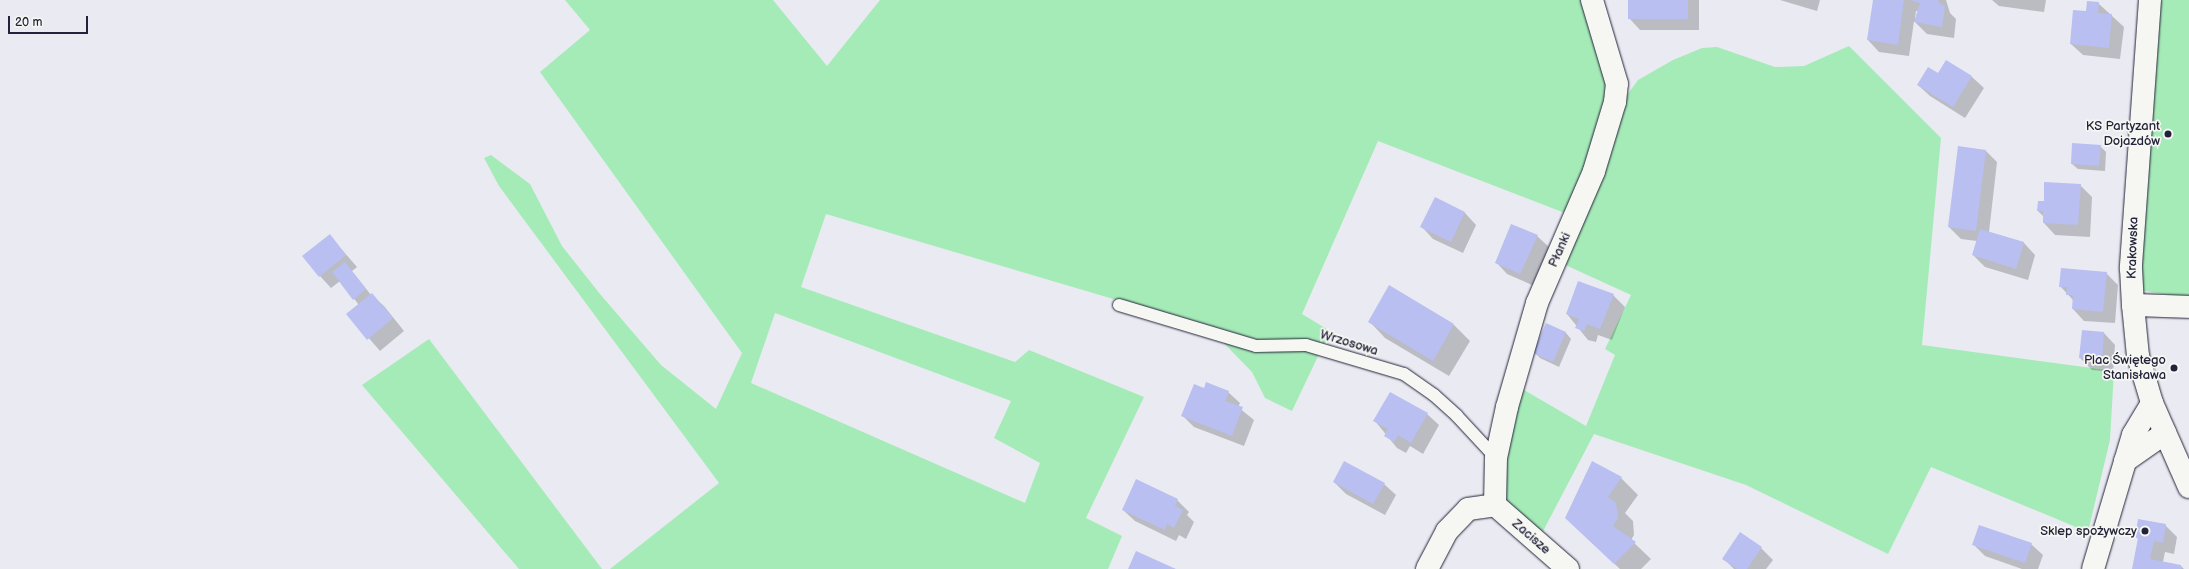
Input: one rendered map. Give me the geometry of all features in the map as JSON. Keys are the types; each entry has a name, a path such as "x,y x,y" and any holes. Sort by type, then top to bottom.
{"street":[{"name":"Płanki","path":"1495,505 1496,458 1507,407 1537,303 1594,171 1615,102 1617,84 1592,0"},
{"name":"Krakowska","path":"2150,0 2131,268 2133,305 2138,356 2152,403 2189,487"},
{"path":"2133,305 2189,307"},
{"path":"2093,569 2133,435 2152,403"},
{"path":"2125,462 2165,433"},
{"path":"1427,569 1447,532 1468,509 1495,505"},
{"name":"Zacisze","path":"1495,505 1568,569"}],"lane":[{"name":"Wrzosowa","path":"1119,305 1256,346 1306,345 1404,374 1434,395 1457,416 1496,458"}],"green space":[{"path":"565,0 773,0 827,66 880,0 1586,0 1611,98 1570,215 1378,141 1302,314 1330,331 1292,411 1265,398 1252,372 1208,327 826,214 801,287 1015,362 1029,350 1144,397 1086,518 1122,536 1108,569 610,569 719,483 499,186 484,158 491,155 530,184 562,246 600,294 661,365 716,409 742,353 540,72 590,30","holes":["775,313 1011,401 994,438 1040,463 1025,503 751,383"]},
{"name":"KS Partyzant Dojazdów","path":"2156,0 2189,0 2189,299 2141,290 2137,268"},
{"path":"1849,46 1941,138 1922,345 2114,371 2110,440 2088,532 1931,467 1888,554 1746,485 1594,434 1541,535 1501,499 1501,458 1519,387 1586,426 1615,355 1605,349 1631,295 1561,263 1624,99 1638,80 1673,60 1702,48 1717,47 1775,67 1804,66"},
{"path":"429,339 602,569 519,569 362,385"}],"building":[{"path":"1628,0 1688,0 1688,19 1628,19"},
{"path":"1873,0 1904,0 1898,45 1867,40"},
{"path":"1910,0 1938,0 1940,4 1945,6 1942,27 1914,22 1920,3"},
{"path":"2087,1 2099,2 2098,13 2112,14 2109,48 2070,44 2073,10 2086,11"},
{"path":"1946,60 1972,76 1953,107 1917,85 1928,67 1938,73"},
{"path":"2072,143 2101,145 2099,166 2071,164"},
{"path":"1958,146 1986,150 1976,231 1948,227"},
{"path":"2044,182 2081,184 2078,225 2043,223 2043,211 2037,211 2038,201 2044,201"},
{"path":"1435,197 1465,212 1451,242 1420,227"},
{"path":"1511,224 1538,235 1520,274 1495,263"},
{"path":"1980,229 2024,242 2016,269 1972,255"},
{"path":"330,234 346,255 319,277 302,256"},
{"path":"345,262 366,289 353,300 332,272"},
{"path":"2061,268 2107,272 2103,312 2072,309 2073,295 2066,295 2067,287 2059,287"},
{"path":"1578,281 1614,294 1600,329 1587,324 1584,331 1575,328 1579,319 1566,314"},
{"path":"1389,285 1454,324 1433,361 1368,322"},
{"path":"372,293 393,318 367,340 346,314"},
{"path":"1546,323 1566,332 1553,362 1533,353"},
{"path":"2082,330 2104,332 2102,360 2079,358"},
{"path":"1206,382 1229,391 1225,401 1243,407 1232,436 1181,416 1194,384 1204,388"},
{"path":"1390,392 1428,413 1411,443 1398,435 1394,442 1384,436 1388,429 1373,421"},
{"path":"1344,461 1385,483 1373,504 1333,482"},
{"path":"1592,461 1622,477 1608,497 1616,503 1618,518 1613,526 1636,542 1614,564 1565,518"},
{"path":"1136,479 1178,499 1175,506 1183,510 1174,528 1167,524 1165,530 1122,510"},
{"path":"2138,519 2166,524 2163,543 2154,541 2150,559 2181,565 2181,569 2132,569 2138,538 2135,537"},
{"path":"1979,525 2032,543 2025,563 1972,545"},
{"path":"1740,532 1762,547 1747,569 1737,569 1722,559"},
{"path":"1136,551 1176,569 1128,569"}],"place":[{"name":"KS Partyzant Dojazdów","path":"2168,134"},
{"name":"Plac Świętego Stanisława","path":"2174,368"},
{"name":"Sklep spożywczy","path":"2145,531"}]}
